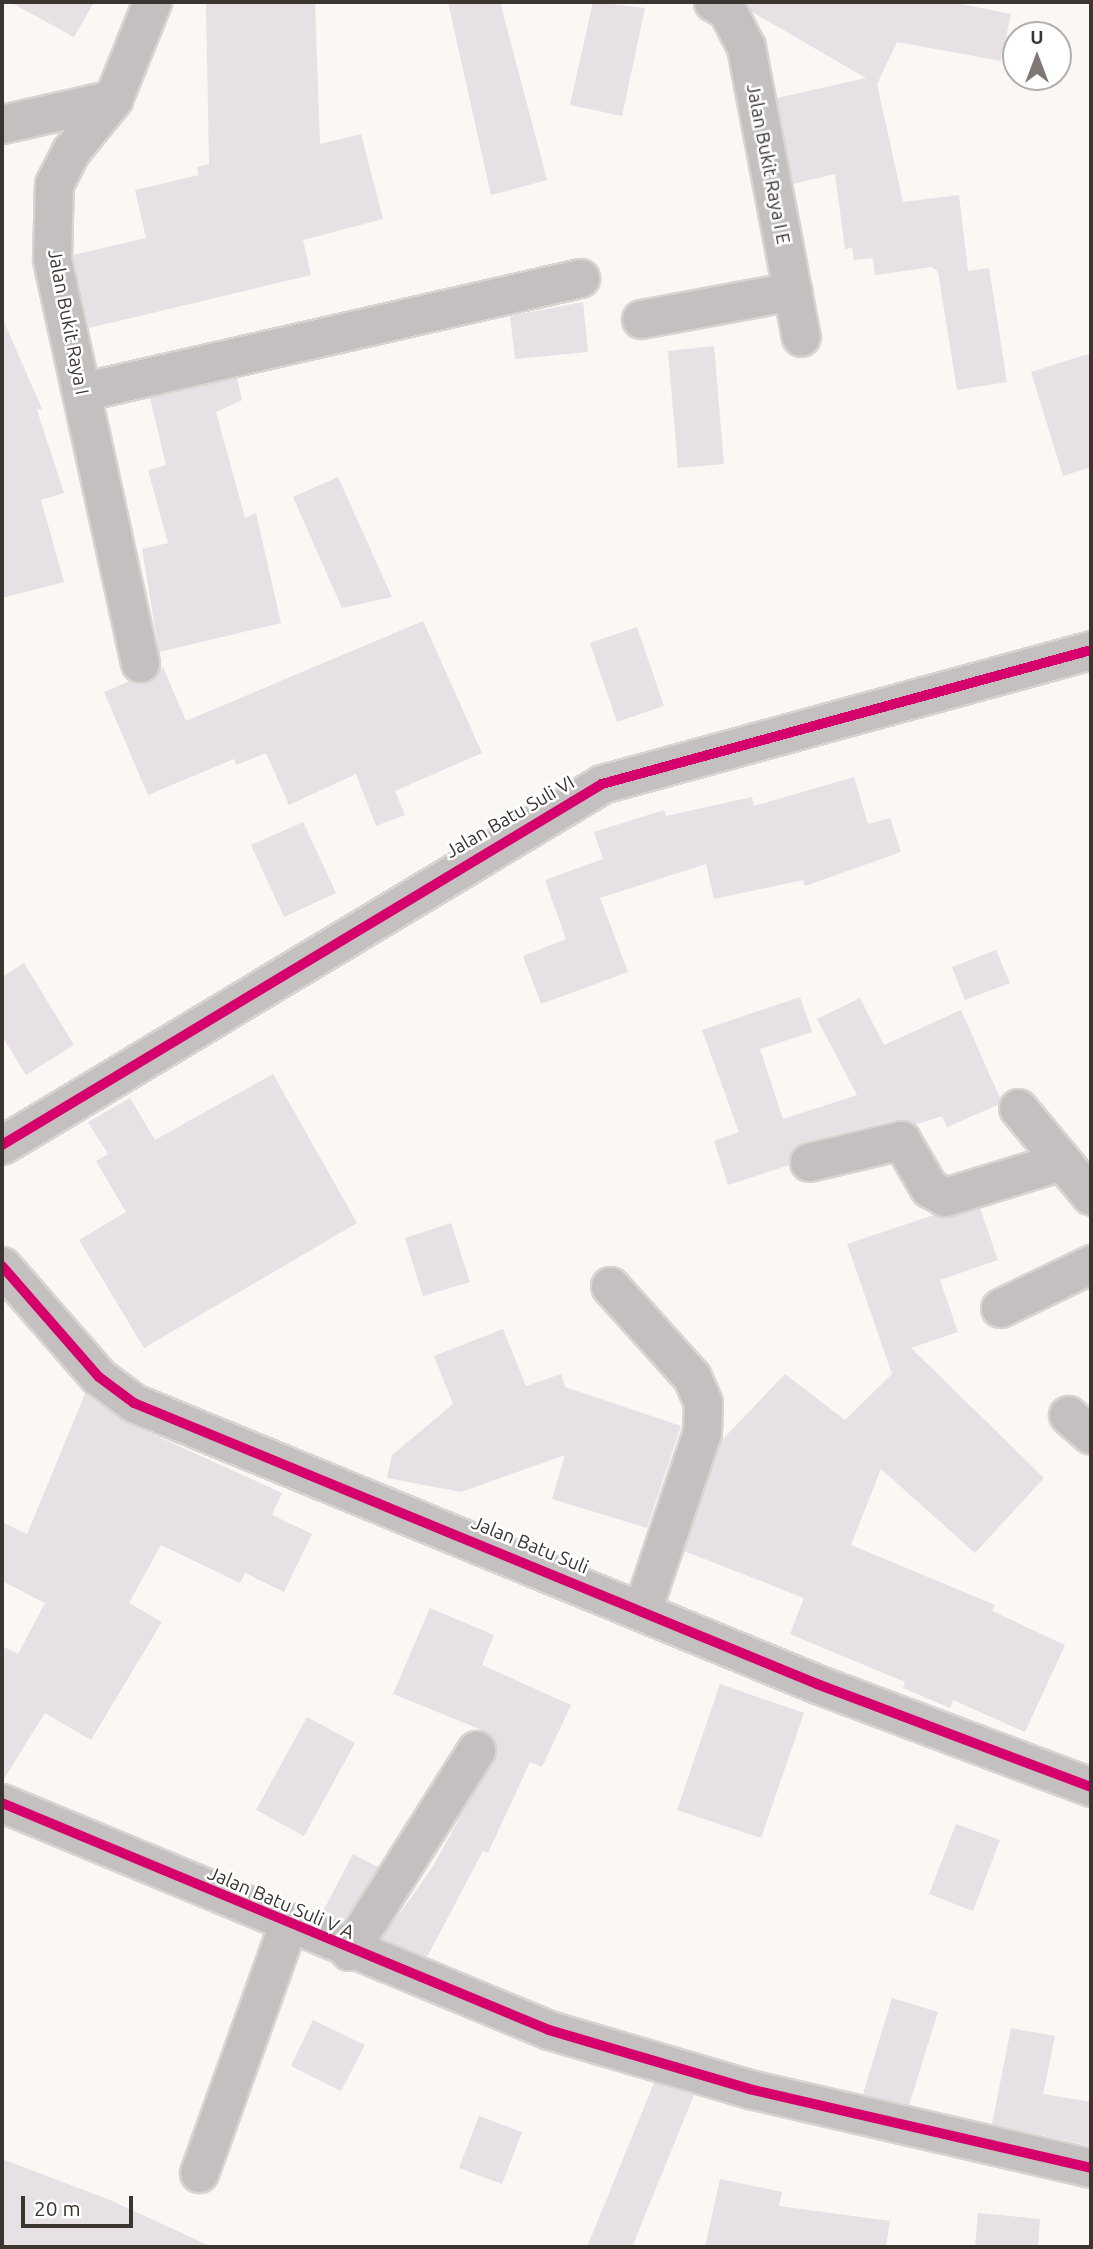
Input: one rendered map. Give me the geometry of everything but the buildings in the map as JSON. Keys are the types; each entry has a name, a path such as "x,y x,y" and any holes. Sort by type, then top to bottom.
{"street":[{"name":"Jalan Bukit Raya I","path":"140,663 52,258 54,184 70,152 113,99 152,2"},
{"name":"Jalan Bukit Raya I E","path":"713,2 727,10 746,47 801,337"},
{"path":"2,124 113,99"},
{"path":"81,392 580,278"},
{"path":"641,319 792,291"},
{"name":"Jalan Batu Suli VI","path":"2,1144 601,784 1091,650"},
{"path":"1018,1108 1091,1196"},
{"path":"809,1162 901,1140 929,1188 945,1197 1062,1161"},
{"path":"1000,1308 1091,1264"},
{"name":"Jalan Batu Suli","path":"2,1266 99,1377 134,1403 642,1610 1091,1787"},
{"path":"610,1286 692,1377 703,1403 702,1432 642,1610"},
{"path":"349,1951 476,1750"},
{"name":"Jalan Batu Suli V A","path":"2,1803 349,1951 549,2030 763,2092 1091,2168"},
{"path":"199,2173 288,1925"}],"cycle path":[{"path":"2,1145 602,784 1091,650"},
{"path":"2,1266 99,1377 134,1403 817,1684 1091,1787"},
{"path":"2,1803 549,2030 749,2089 1091,2168"}]}
